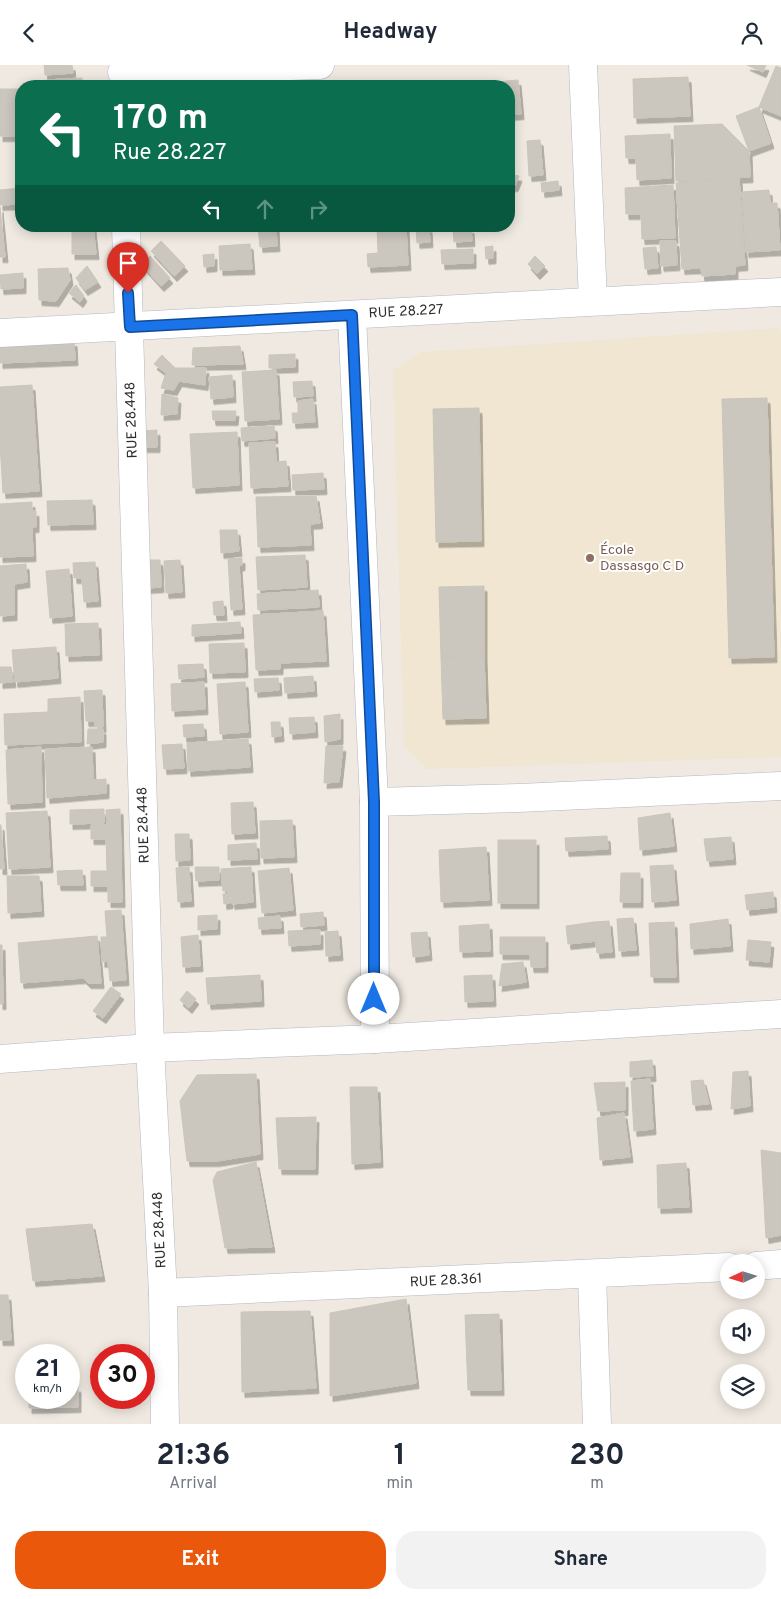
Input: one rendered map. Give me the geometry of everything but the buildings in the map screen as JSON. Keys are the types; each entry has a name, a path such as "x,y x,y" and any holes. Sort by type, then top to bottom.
{"street":[{"path":"122,75 320,65"},
{"path":"583,65 593,301"},
{"name":"RUE 28.448","path":"126,232 150,1048 163,1293 165,1424"},
{"name":"RUE 28.227","path":"0,333 781,292"},
{"path":"352,315 374,802 375,1039"},
{"path":"374,802 519,799 781,786"},
{"path":"0,1059 150,1048 375,1039 781,1014"},
{"path":"765,1265 781,1264"},
{"name":"RUE 28.361","path":"163,1293 592,1275 720,1268"},
{"path":"592,1275 597,1424"}],"shaded area":[{"name":"École Dassasgo C D","path":"777,328 781,332 781,757 426,769 404,745 393,370 421,352"}],"place":[{"name":"École Dassasgo C D","path":"590,558"}],"route":[{"path":"128,293 130,327 352,315 374,802 374,999"}]}
